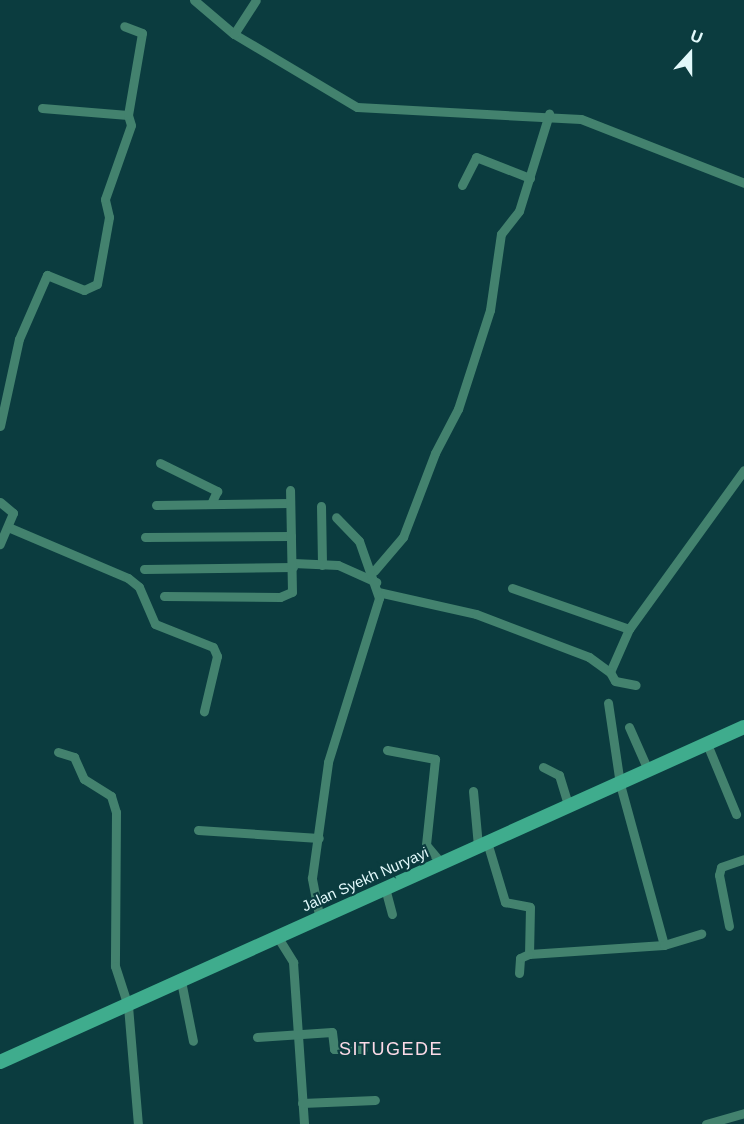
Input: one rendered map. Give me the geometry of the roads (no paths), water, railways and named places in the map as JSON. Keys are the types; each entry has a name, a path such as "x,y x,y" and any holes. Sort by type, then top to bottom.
{"main road":[{"name":"Jalan Syekh Nuryayi","path":"0,1062 128,1006 319,915 442,864 568,805 744,728"}],"street":[{"path":"194,0 234,34 357,107 549,114 612,127 744,183"},
{"path":"234,34 256,0"},
{"path":"0,426 19,339 47,275 84,290 97,284 109,217 105,199 126,144 128,115 142,33 124,26"},
{"path":"42,108 128,115"},
{"path":"374,571 403,537 435,453 459,409 489,310 501,234 517,215 549,114"},
{"path":"462,185 476,157 530,178"},
{"path":"160,463 217,491 211,504"},
{"path":"610,672 629,629 744,470"},
{"path":"164,596 280,597 292,592 290,490"},
{"path":"0,502 13,513 0,544"},
{"path":"156,505 290,503"},
{"path":"321,506 322,564"},
{"path":"319,915 312,886 327,762 375,620 378,592 374,571 359,541 336,517"},
{"path":"8,527 128,578 139,587 155,624 213,647 217,656 204,711"},
{"path":"145,537 291,536"},
{"path":"144,569 322,564 376,582"},
{"path":"512,588 629,629"},
{"path":"378,592 476,614 589,657 610,672 615,681 636,685"},
{"path":"608,703 620,783 664,945"},
{"path":"628,727 648,770"},
{"path":"614,744 633,738"},
{"path":"707,744 736,814"},
{"path":"387,750 435,759 426,844 442,864"},
{"path":"57,752 74,757 84,779 111,796 116,812 114,961 128,1006 138,1124"},
{"path":"543,767 559,775 568,805"},
{"path":"474,791 482,844 505,902 530,907 529,954"},
{"path":"198,830 319,838"},
{"path":"729,926 719,875 722,867 744,859"},
{"path":"385,888 392,914"},
{"path":"519,973 520,958 529,954 664,945 701,934"},
{"path":"277,936 293,962 304,1124"},
{"path":"181,981 194,1041"},
{"path":"257,1038 297,1032 332,1032 334,1048 363,1049"},
{"path":"302,1103 375,1100"},
{"path":"706,1124 744,1113"}],"district":[{"name":"SITUGEDE","path":"391,1049"}]}
